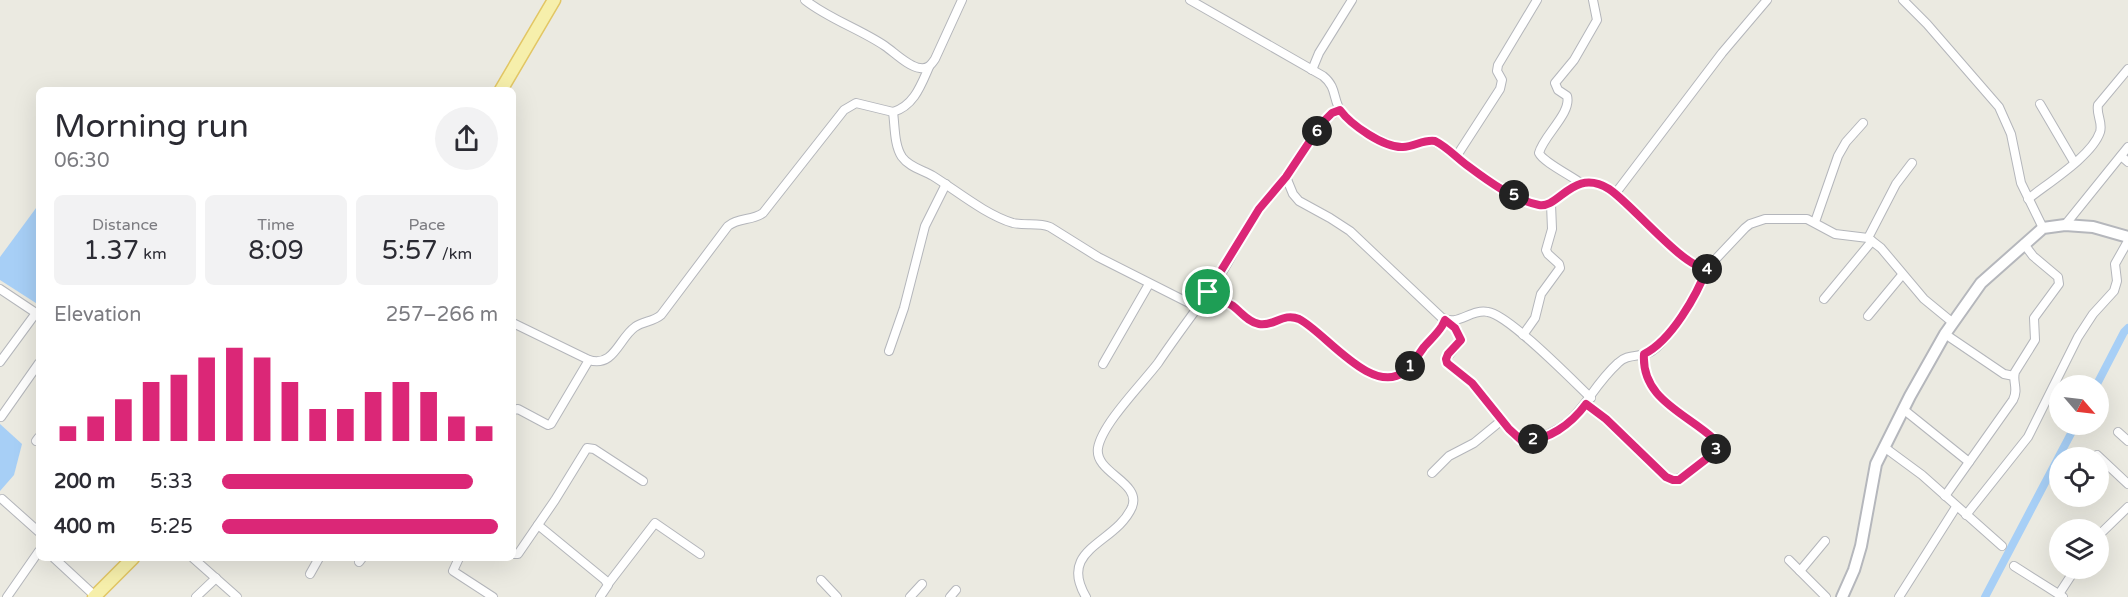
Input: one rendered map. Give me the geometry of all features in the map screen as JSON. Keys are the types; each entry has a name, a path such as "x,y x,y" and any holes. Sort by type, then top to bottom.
{"main road":[{"path":"503,87 554,0"},
{"path":"95,597 131,561"}],"street":[{"path":"805,0 817,10 870,36 915,66 929,67"},
{"path":"516,324 589,360 596,362 606,360 638,324 655,320 661,315 722,232 734,221 753,219 763,213 844,110 850,105 862,103 893,112 905,107 913,99 935,59 962,0"},
{"path":"1190,0 1202,3 1329,81 1340,110 1363,130 1387,145 1403,147 1429,140 1439,144 1517,197 1542,206 1551,204 1565,191 1582,184 1600,185 1615,194 1687,259 1702,268 1707,268"},
{"path":"1312,70 1319,52 1352,0"},
{"path":"1456,157 1500,89 1502,80 1497,71 1498,65 1537,0"},
{"path":"1582,184 1564,170 1543,159 1539,153 1542,144 1567,105 1567,96 1558,90 1555,83 1574,60 1597,20 1593,0"},
{"path":"1615,194 1722,53 1767,0"},
{"path":"1903,0 1927,24 1999,107 2011,134 2021,183 2043,228"},
{"path":"2028,199 2086,152 2099,135 2101,122 2096,110 2098,105 2128,69"},
{"path":"2040,104 2074,162"},
{"path":"1086,597 1077,576 1081,560 1086,553 1113,532 1133,506 1129,490 1099,459 1098,448 1101,441 1116,415 1144,382 1208,292 1259,209 1286,177 1322,123 1332,113 1340,110"},
{"path":"893,112 898,149 902,157 913,167 1012,223 1050,227 1098,257 1197,307"},
{"path":"1815,222 1838,156 1846,142 1863,123"},
{"path":"2065,225 2128,147"},
{"path":"2121,156 2128,162"},
{"path":"1824,299 1870,240 1896,184 1912,163"},
{"path":"1286,177 1293,194 1299,201 1350,231 1458,332 1461,340 1448,354 1447,363 1472,383 1515,436 1527,441 1563,427 1588,401 1619,362 1631,355 1644,354 1658,345 1677,322 1699,288 1707,268 1750,224 1765,219 1792,218 1815,222 1835,234 1870,240 1881,248 1924,299 1952,322"},
{"path":"889,351 904,308 925,226 946,184"},
{"path":"1523,335 1535,318 1541,294 1560,268 1546,250 1552,229 1551,204"},
{"path":"1842,597 1854,570 1865,528 1874,472 1884,447 1952,322 1981,283 2043,228 2065,225 2093,227 2128,237"},
{"path":"1966,515 2028,437 2078,337 2093,314 2114,291 2117,281 2115,264 2128,242"},
{"path":"1945,496 2013,400 2017,390 2014,375 2035,340 2034,318 2060,280 2033,256 2024,244"},
{"path":"1868,316 1902,275"},
{"path":"1103,364 1149,284"},
{"path":"1,290 36,313"},
{"path":"1208,292 1259,324 1289,316 1297,318 1313,328 1363,369 1385,377 1395,377 1404,372 1447,321 1487,311 1497,315 1523,335 1666,477 1679,480 1714,453 1717,447 1714,439 1651,388 1643,366 1644,354"},
{"path":"0,362 36,317"},
{"path":"1945,334 2004,374 2014,375"},
{"path":"516,409 548,425 551,424 589,360"},
{"path":"1,417 36,367"},
{"path":"1903,409 1969,462"},
{"path":"1432,473 1449,456 1474,443 1502,420"},
{"path":"2118,432 2128,441"},
{"path":"1884,447 1906,461 2002,546"},
{"path":"516,554 538,525 587,448 594,449 643,481"},
{"path":"2109,466 2128,484"},
{"path":"2,499 36,529"},
{"path":"1899,597 1956,507"},
{"path":"2109,525 2128,507"},
{"path":"600,597 655,523 700,554"},
{"path":"538,525 608,584"},
{"path":"1800,571 1825,541"},
{"path":"7,597 36,555"},
{"path":"1789,560 1826,597"},
{"path":"57,561 95,597"},
{"path":"196,561 237,597"},
{"path":"310,574 317,561"},
{"path":"458,561 453,571 493,597"},
{"path":"2014,566 2061,596 2070,579"},
{"path":"196,597 216,578"},
{"path":"821,580 837,597"},
{"path":"910,597 922,584"}],"water":[{"path":"36,208 36,303 0,280 0,257"},
{"path":"0,424 22,444 14,475 0,491"}],"waterway":[{"path":"2102,375 2128,328"},
{"path":"1985,597 2070,435"}],"route":[{"path":"1340,110 1363,130 1387,145 1403,147 1429,140 1435,141 1468,166 1517,197 1542,206 1551,204 1565,191 1575,186 1591,183 1600,185 1622,199 1687,259 1702,268 1707,268 1699,288 1677,322 1658,345 1644,354 1643,366 1651,388 1710,435 1716,441 1717,447 1714,453 1685,476 1679,480 1673,480 1666,477 1606,419 1586,404 1563,427 1536,439 1521,440 1515,436 1472,383 1447,363 1448,354 1460,343 1461,336 1445,320 1404,372 1395,377 1385,377 1363,369 1313,328 1297,318 1282,317 1259,324 1208,292 1259,209 1286,177 1322,123 1332,113 1340,110"}]}
